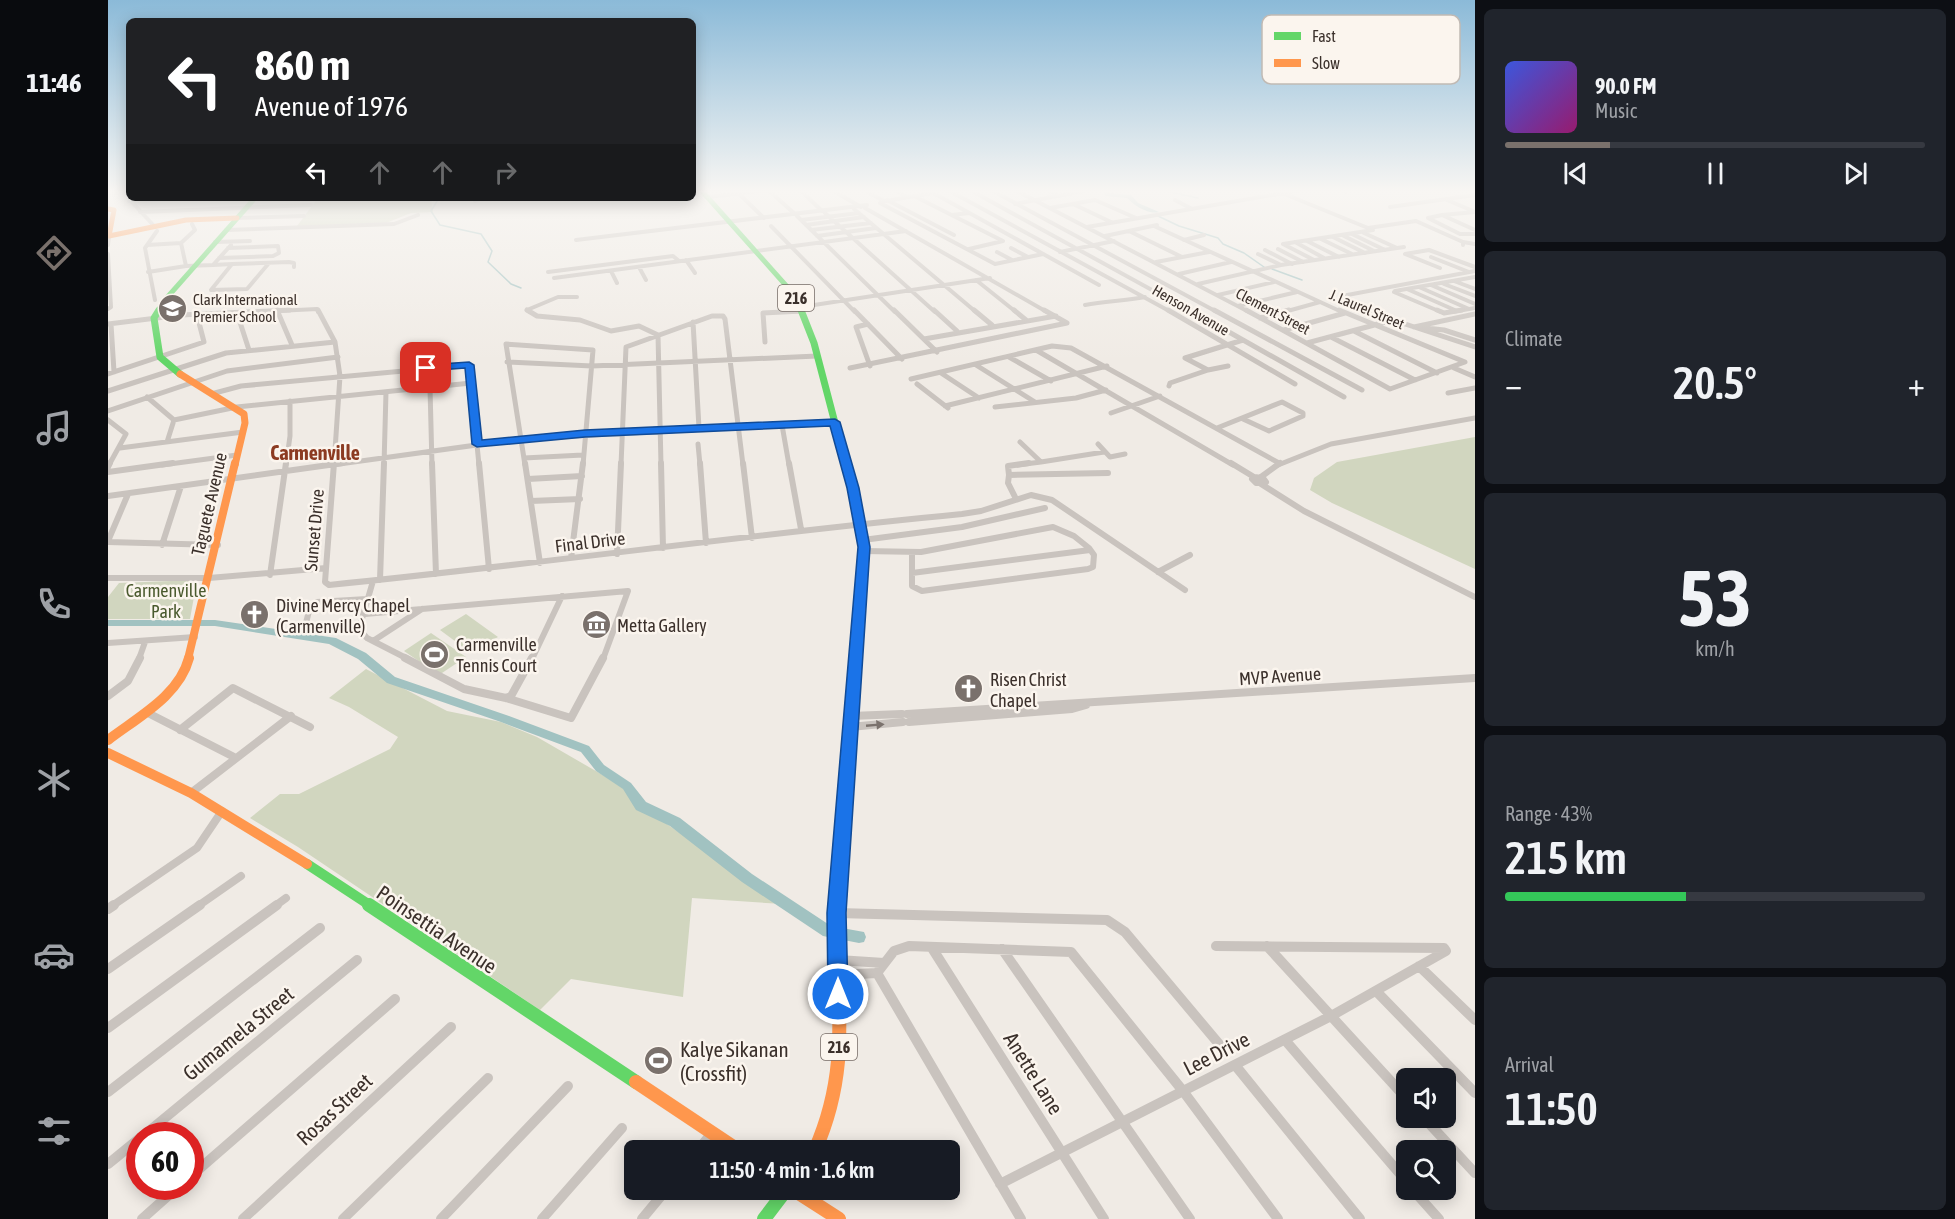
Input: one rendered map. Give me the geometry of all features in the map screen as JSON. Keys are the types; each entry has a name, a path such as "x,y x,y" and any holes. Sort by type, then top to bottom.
{"main road":[{"path":"210,247 191,265 154,318 160,357 192,383 237,407"},
{"name":"216","path":"751,247 802,309 818,356 835,422 861,526 864,551 837,913 841,1061 829,1124 820,1140"},
{"name":"Taguete Avenue","path":"108,740 170,693 182,679 199,622 243,432 245,419 237,407"},
{"name":"Poinsettia Avenue","path":"108,753 191,793 308,864 724,1140"},
{"path":"773,1207 774,1200"},
{"path":"764,1219 778,1200"},
{"path":"810,1200 839,1219"}],"street":[{"path":"146,247 148,272 155,300"},
{"path":"183,247 191,265"},
{"path":"213,264 228,247"},
{"path":"219,258 273,256 279,253 278,247"},
{"path":"554,278 791,247 902,359"},
{"path":"828,247 937,352"},
{"path":"864,247 957,331"},
{"path":"899,247 992,325"},
{"path":"850,368 870,366 1067,323 934,247"},
{"path":"965,247 996,264 1085,247"},
{"path":"969,249 977,247"},
{"path":"1032,247 1099,285"},
{"name":"Henson Avenue","path":"1053,247 1295,384"},
{"path":"1098,247 1362,390"},
{"name":"Clement Street","path":"1126,247 1390,388 1415,380"},
{"path":"1161,247 1182,257"},
{"name":"J. Laurel Street","path":"1198,247 1373,325 1465,361 1454,368"},
{"path":"1287,247 1314,261"},
{"path":"1304,247 1325,259"},
{"path":"1320,247 1339,256"},
{"path":"1337,247 1352,254"},
{"path":"1354,247 1365,252"},
{"path":"1365,247 1374,251"},
{"path":"1379,247 1385,250"},
{"path":"1393,247 1397,249"},
{"path":"1198,284 1281,265 1404,247"},
{"path":"1011,248 1028,257"},
{"path":"1079,248 1344,397"},
{"path":"1278,249 1303,262"},
{"path":"1265,250 1292,264"},
{"path":"1440,268 1405,254 1429,250 1473,270"},
{"path":"997,252 1012,260"},
{"path":"1156,262 1209,252"},
{"path":"108,254 111,307 108,309"},
{"path":"1258,254 1281,265"},
{"path":"548,272 673,256 679,261"},
{"path":"1431,257 1473,270"},
{"path":"686,260 695,273"},
{"path":"148,272 213,264 292,262 294,267"},
{"path":"1179,274 1231,262"},
{"path":"231,264 212,290 247,289 268,263"},
{"path":"639,267 646,280"},
{"path":"1473,270 1342,296 1394,320 1475,347"},
{"path":"611,271 617,283"},
{"path":"1473,307 1444,313 1394,292 1475,277"},
{"path":"765,342 763,313 802,309 845,300 990,278"},
{"path":"1466,278 1475,282"},
{"path":"976,280 1026,320"},
{"path":"1454,281 1475,289"},
{"path":"1218,295 1274,282"},
{"path":"1442,283 1475,296"},
{"path":"1431,285 1473,307"},
{"path":"1419,287 1473,307"},
{"path":"1407,290 1457,311"},
{"path":"1238,306 1297,292"},
{"path":"1085,305 1110,300 1116,303 1163,295"},
{"path":"577,297 558,297 527,310 537,316 580,320 610,331 639,326 658,335"},
{"path":"1260,318 1320,302"},
{"name":"Sunset Drive","path":"277,310 317,309 335,342 339,357 340,396 325,582"},
{"path":"114,372 110,356 110,324 154,318 277,310 292,345"},
{"path":"237,313 249,350"},
{"path":"1284,330 1345,313"},
{"path":"1415,326 1475,314"},
{"path":"108,374 204,342 197,315"},
{"path":"617,554 628,345 693,322 721,315 725,319 752,537"},
{"path":"924,339 957,331 1056,316"},
{"path":"1307,343 1394,320"},
{"path":"693,322 699,428"},
{"path":"868,324 856,327 870,366"},
{"path":"1415,326 1444,330 1475,339"},
{"path":"1354,331 1437,373"},
{"path":"658,335 663,548"},
{"path":"1331,337 1415,380 1454,368 1475,377"},
{"path":"1208,370 1185,358 1243,340"},
{"path":"108,391 218,355 335,342"},
{"path":"540,563 506,344 593,350 580,499 571,558"},
{"path":"912,380 1052,346 1071,348 1280,463"},
{"path":"1036,350 1259,479 1304,510 1475,597"},
{"path":"507,362 592,366 818,356"},
{"path":"108,411 235,369 339,357"},
{"path":"1008,357 1051,381"},
{"path":"211,394 233,387 469,365 489,569"},
{"path":"976,365 1035,402"},
{"path":"917,384 947,408 1107,366"},
{"path":"1169,386 1170,383 1208,370 1228,366"},
{"path":"941,373 979,398"},
{"path":"174,420 237,407 471,383"},
{"path":"430,388 436,574"},
{"path":"1448,393 1475,388"},
{"path":"995,407 1082,397 1106,390"},
{"path":"365,614 628,591 606,652 572,718 506,698 464,689 374,641 359,629 368,599 377,580 386,392"},
{"path":"1111,412 1160,396"},
{"path":"147,397 174,420"},
{"path":"270,574 290,436 290,402"},
{"path":"1217,428 1282,402 1303,413 1303,416 1269,431 1243,419"},
{"path":"1259,479 1280,463 1320,446 1475,418"},
{"path":"108,420 126,434 108,467"},
{"path":"167,442 174,420"},
{"path":"108,496 520,439 835,422"},
{"path":"782,424 801,529"},
{"path":"120,448 243,432"},
{"path":"1020,442 1041,462"},
{"path":"698,444 706,543"},
{"path":"1098,444 1110,457 1125,454"},
{"path":"1016,499 1008,483 1008,466 1104,452"},
{"path":"108,472 237,455"},
{"path":"524,458 583,455"},
{"path":"1009,475 1108,473"},
{"path":"528,479 582,476"},
{"path":"162,545 181,486"},
{"path":"128,494 108,542 218,545"},
{"name":"Final Drive","path":"325,582 329,585 489,569 706,543 801,529 861,526 976,512 1031,495 1046,497 1185,590"},
{"path":"531,501 580,499"},
{"path":"863,540 962,527 1045,508"},
{"path":"864,551 912,553 968,545 1053,527 1062,530 1090,549 1094,555 1094,564 1088,569 927,591 914,588 912,553"},
{"path":"912,573 1090,549"},
{"path":"1158,572 1190,555"},
{"path":"108,578 209,578 326,568"},
{"path":"506,698 511,696 538,648 562,596"},
{"path":"304,627 310,607 317,602 368,599"},
{"path":"374,641 424,608"},
{"path":"108,643 195,637"},
{"path":"108,696 117,691 136,671 145,642"},
{"name":"MVP Avenue","path":"851,716 905,718 1072,709 1088,704 1475,678"},
{"path":"180,730 233,688 310,727"},
{"path":"146,712 236,758"},
{"path":"191,793 291,716"},
{"name":"MVP Avenue","path":"850,727 905,718"},
{"path":"108,909 200,844 222,811"},
{"path":"108,969 241,876"},
{"path":"108,1028 286,898"},
{"path":"837,913 1107,920 1125,932 1224,1050"},
{"path":"108,1092 320,928"},
{"path":"877,973 897,950 909,946 1071,952 1183,1091 1278,1219"},
{"path":"1216,946 1267,946 1396,1087"},
{"name":"Lee Drive","path":"1000,1184 1285,1040 1376,991 1445,949 1267,946"},
{"name":"Anette Lane","path":"932,948 1104,1219"},
{"path":"1002,949 1190,1219"},
{"path":"838,955 854,961 884,963"},
{"name":"Gumamela Street","path":"160,1122 357,960"},
{"path":"854,961 855,974"},
{"path":"1419,966 1475,1020"},
{"path":"838,975 877,973"},
{"path":"877,973 1021,1219"},
{"path":"1376,991 1475,1093"},
{"path":"204,1165 395,999"},
{"name":"Rosas Street","path":"243,1219 451,1027"},
{"path":"1285,1040 1396,1169"},
{"path":"1234,1065 1360,1219"},
{"path":"343,1219 488,1078"},
{"path":"441,1219 568,1086"},
{"path":"542,1219 622,1128"},
{"path":"1433,1128 1475,1173"},
{"path":"706,1140 712,1132"},
{"path":"108,1164 126,1149"},
{"path":"142,1219 163,1200"},
{"path":"642,1219 658,1200"},
{"path":"1422,1200 1438,1219"}],"green space":[{"path":"1475,437 1475,569 1332,503 1310,490 1314,478 1337,462"},
{"name":"Carmenville Park","path":"197,580 190,619 108,619 108,597 119,583"},
{"path":"466,614 498,637 471,653 440,630"},
{"name":"Carmenville Tennis Court","path":"431,633 466,657 439,675 404,651"},
{"path":"366,669 447,711 501,722 537,737 620,785 651,813 782,904 692,898 683,997 571,979 540,1010 298,847 250,818 280,794 299,794 390,749 398,737 349,707 329,698"}],"waterway":[{"path":"489,247 492,251 488,262 511,284 521,288"},
{"path":"1230,247 1244,253 1264,267"},
{"path":"1272,269 1302,280"},
{"path":"108,623 215,623 332,641 362,656 391,680 585,749 600,768 627,786 641,806 675,822 747,878 828,932 859,937"}],"traffic: fast":[{"path":"180,374 160,357 154,318 164,301 212,247"},
{"path":"752,247 790,290 804,315 814,343 848,473 864,547 852,713"},
{"path":"307,864 636,1082"},
{"path":"764,1219 778,1200"}],"traffic: slow":[{"path":"108,740 170,693 185,673 245,423 244,414 238,408 180,374"},
{"path":"819,1140 835,1093 839,1064 837,913 852,713"},
{"path":"108,753 191,793 307,864"},
{"path":"636,1082 723,1140"},
{"path":"810,1200 839,1219"}],"place":[{"name":"Clark International Premier School","path":"172,308"},
{"name":"Divine Mercy Chapel (Carmenville)","path":"255,615"},
{"name":"Metta Gallery","path":"596,625"},
{"name":"Carmenville Tennis Court","path":"435,654"},
{"name":"Risen Christ Chapel","path":"969,689"},
{"name":"Kalye Sikanan (Crossfit)","path":"659,1061"}],"district":[{"name":"Carmenville","path":"315,452"}],"route":[{"path":"426,368 469,365 477,444 585,434 835,422 853,488 864,547 837,913 838,994"}]}
